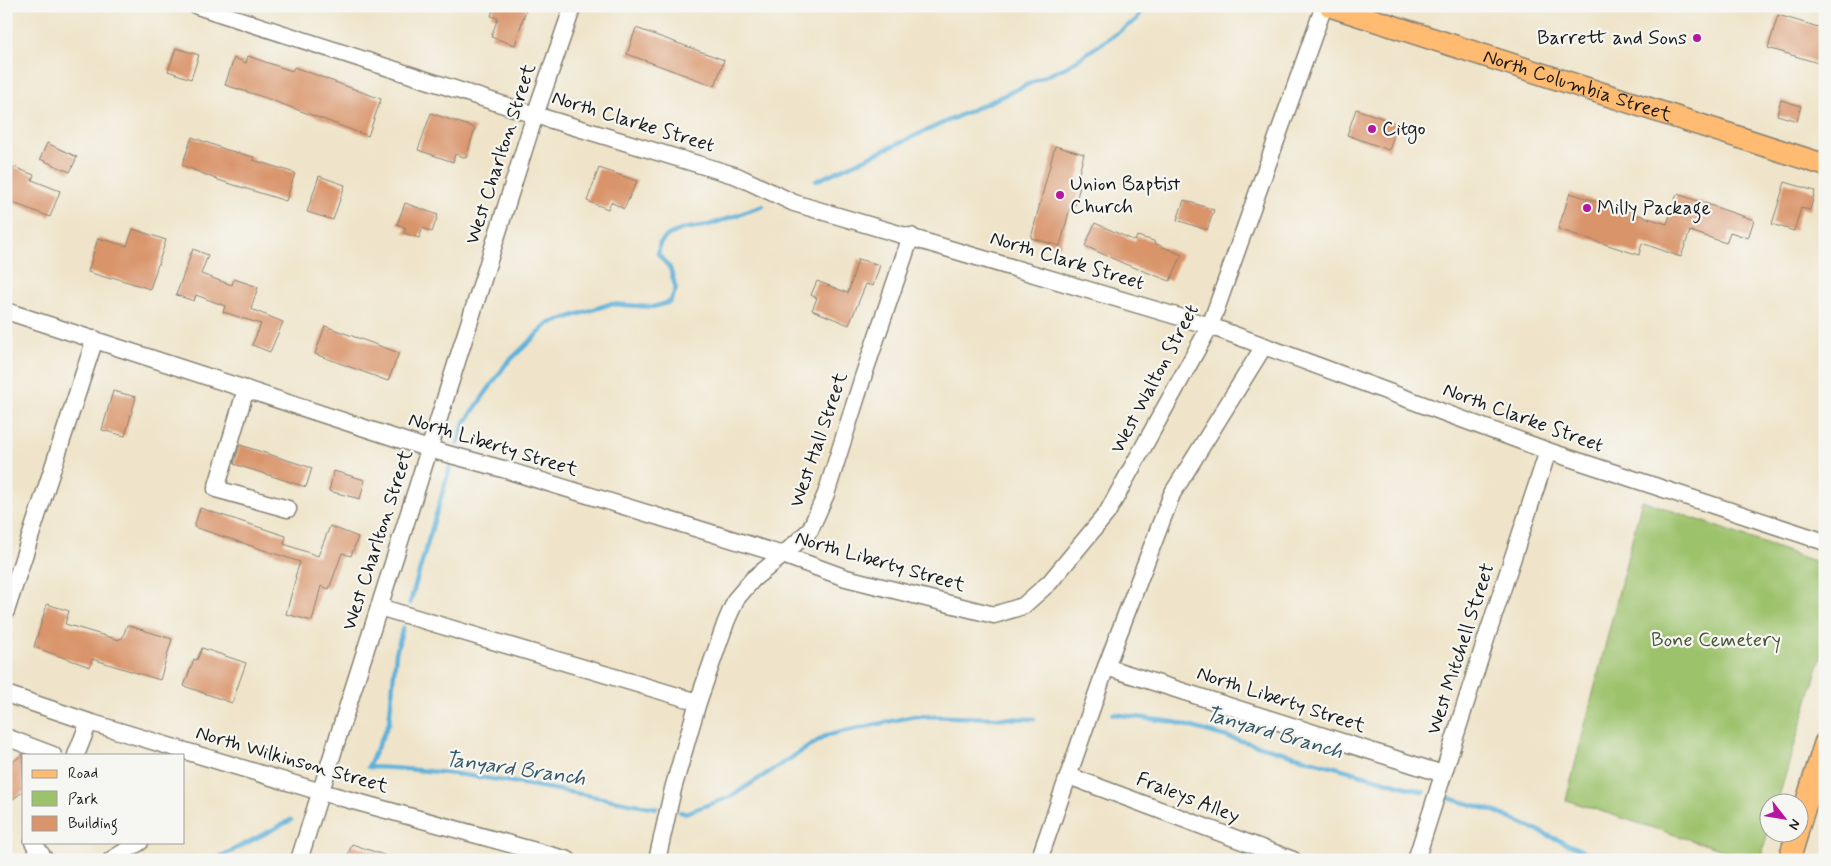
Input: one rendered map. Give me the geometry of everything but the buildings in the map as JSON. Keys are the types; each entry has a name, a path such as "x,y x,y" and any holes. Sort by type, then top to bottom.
{"main road":[{"name":"North Columbia Street","path":"1330,6 1825,165"},
{"path":"1808,798 1825,743"},
{"path":"1789,860 1794,844"}],"street":[{"name":"North Clarke Street","path":"197,6 535,115 737,176 794,203 911,236"},
{"name":"West Charlton Street","path":"299,860 535,115 573,6"},
{"name":"West Walton Street","path":"970,610 994,616 1023,606 1050,582 1107,513 1210,326 1324,6"},
{"name":"North Clark Street","path":"911,236 1210,326"},
{"name":"West Hall Street","path":"657,860 673,789 698,702 726,622 736,599 753,579 783,556 810,530 826,494 911,236"},
{"name":"North Liberty Street","path":"6,311 429,449 503,469 783,556 846,578 970,610"},
{"name":"North Clarke Street","path":"1210,326 1548,451 1825,542"},
{"path":"6,612 95,339"},
{"path":"1039,860 1106,667 1172,494 1264,346"},
{"path":"246,389 216,489 288,509"},
{"name":"West Mitchell Street","path":"1416,860 1548,451"},
{"path":"379,607 698,702"},
{"name":"North Liberty Street","path":"1106,667 1443,774"},
{"name":"North Wilkinson Street","path":"6,694 89,722 321,792 568,860"},
{"path":"76,754 89,722"},
{"path":"6,737 50,754"},
{"name":"Fraleys Alley","path":"1069,776 1293,860"},
{"path":"34,844 45,860"},
{"path":"111,860 137,844"}],"green space":[{"name":"Bone Cemetery","path":"1642,500 1825,565 1825,644 1780,794 1758,794 1758,844 1765,844 1760,860 1753,860 1566,800"}],"waterway":[{"path":"816,181 1068,66 1136,20 1145,6"},
{"path":"458,444 464,424 506,364 548,324 610,304 653,307 670,302 676,289 670,268 658,254 660,243 668,235 683,229 709,225 763,206"},
{"path":"410,603 450,467"},
{"name":"Tanyard Branch","path":"403,627 396,653 389,723 368,767 441,772 477,777 656,808"},
{"name":"Tanyard Branch","path":"1113,714 1174,722 1424,792"},
{"name":"Tanyard Branch","path":"680,812 685,813 730,797 827,735 915,716 1034,719"},
{"name":"Tanyard Branch","path":"1448,798 1494,811 1603,860"},
{"name":"Tanyard Branch","path":"214,860 291,820"}],"place":[{"name":"Barrett and Sons","path":"1697,38"},
{"name":"Citgo","path":"1372,129"},
{"name":"Union Baptist Church","path":"1060,195"},
{"name":"Milly Package","path":"1587,208"}]}
